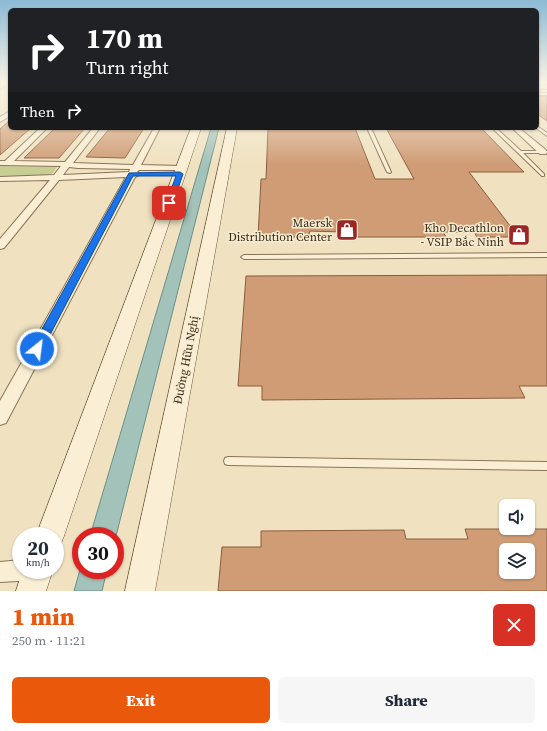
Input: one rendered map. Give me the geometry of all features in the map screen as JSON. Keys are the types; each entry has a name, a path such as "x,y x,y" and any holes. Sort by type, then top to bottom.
{"main road":[{"path":"53,527 195,130"},
{"name":"Đường Hữu Nghị","path":"140,591 232,130"},
{"path":"31,591 34,579"}],"street":[{"path":"0,120 8,114"},
{"path":"3,164 42,130"},
{"path":"0,246 95,130"},
{"path":"0,417 156,130"},
{"path":"517,130 546,154"},
{"path":"3,164 122,166 133,171"},
{"path":"0,179 57,177 133,171 180,171"},
{"path":"0,572 12,571"}],"lane":[{"path":"539,129 547,135"},
{"path":"370,130 389,172"},
{"path":"496,130 543,175"},
{"path":"520,152 546,154"},
{"path":"244,257 547,255"},
{"path":"228,461 547,466"}],"green space":[{"path":"0,166 57,167 52,174 46,176 0,176"}],"water":[{"path":"210,130 218,130 118,527 93,527"},
{"path":"77,579 105,579 102,591 74,591"}],"building":[{"path":"539,110 547,110 547,121 539,115"},
{"path":"8,122 8,130 29,130 0,155 0,129"},
{"path":"53,130 83,130 59,158 24,158"},
{"path":"108,130 143,130 125,158 86,157"},
{"path":"268,130 356,130 375,179 414,179 387,130 483,130 524,172 469,172 514,231 508,231 513,237 477,237 474,232 443,232 446,237 343,237 342,232 310,231 308,237 258,237 261,179 266,179"},
{"path":"547,275 547,386 519,386 525,398 262,400 262,386 238,386 246,276"},
{"path":"465,529 499,529 499,535 535,535 535,529 547,529 547,591 218,591 222,547 261,547 261,531 404,530 406,539 468,539"}],"place":[{"name":"Maersk Distribution Center","path":"347,230"},
{"name":"Kho Decathlon - VSIP Bắc Ninh","path":"519,235"}],"route":[{"path":"37,349 131,174 180,174 169,203"}]}
